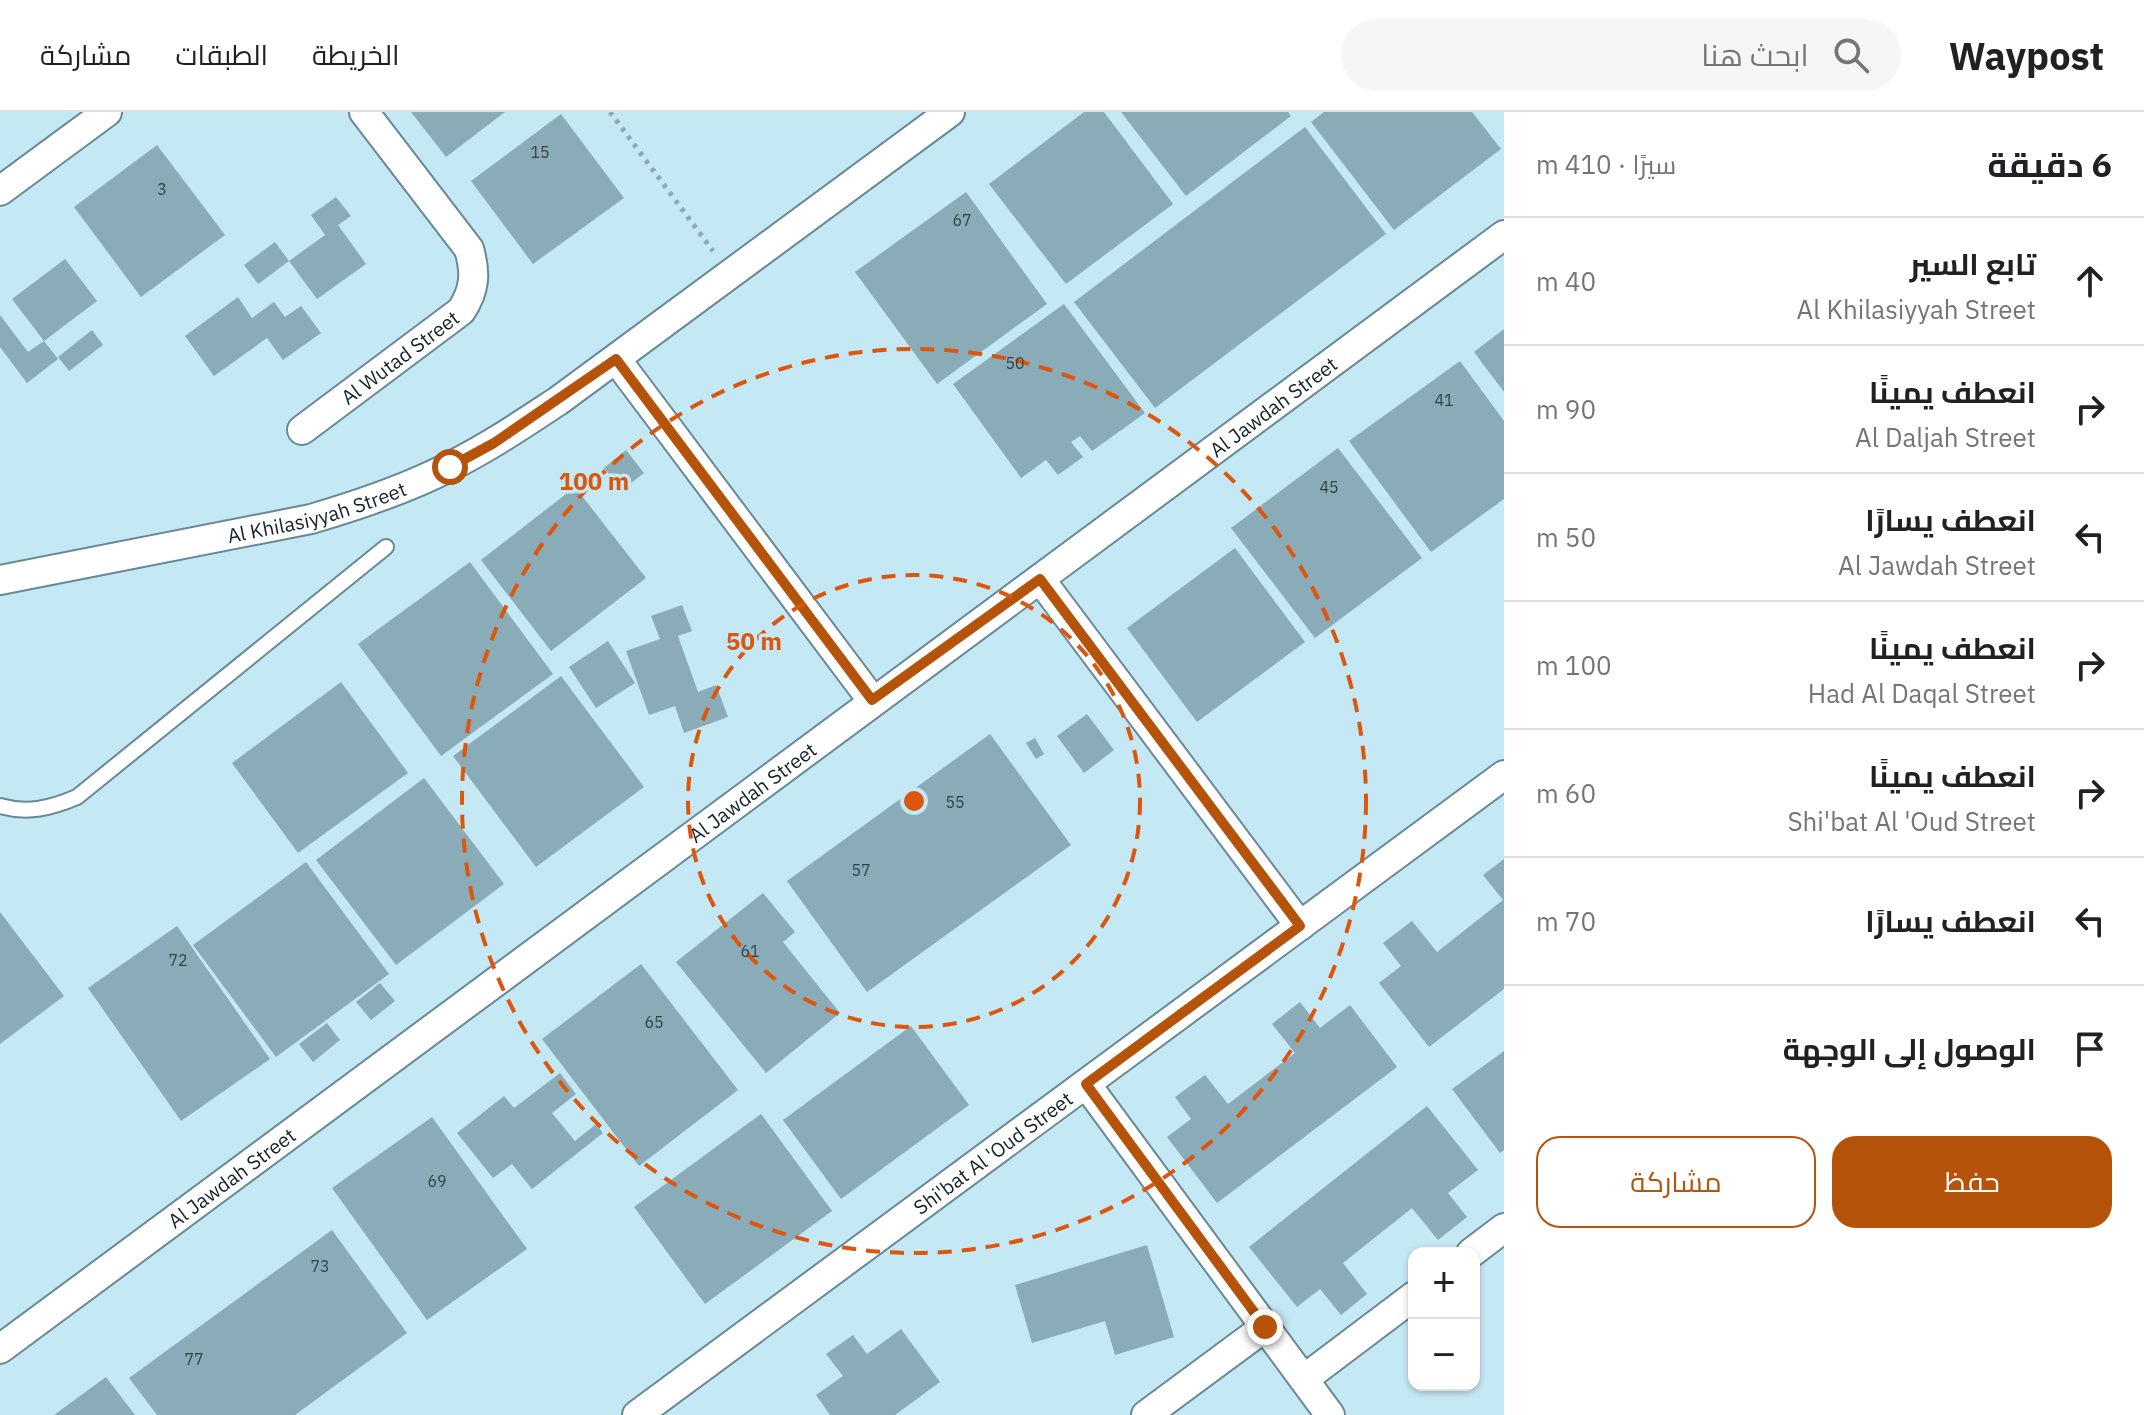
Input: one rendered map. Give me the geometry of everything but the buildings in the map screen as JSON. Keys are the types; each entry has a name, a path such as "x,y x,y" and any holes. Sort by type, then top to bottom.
{"street":[{"path":"0,191 107,112"},
{"name":"Al Wutad Street","path":"302,430 461,311 470,297 474,281 474,265 469,249 364,112"},
{"name":"Al Khilasiyyah Street","path":"0,580 263,530 359,505 450,467 494,443 616,359 950,112"},
{"name":"Al Jawdah Street","path":"0,1349 872,700 1504,235"},
{"path":"616,359 872,700"},
{"path":"1040,579 1300,926"},
{"name":"Shi'bat Al 'Oud Street","path":"637,1415 1504,775"},
{"path":"1086,1084 1330,1415"},
{"path":"1479,1247 1504,1228"},
{"path":"1304,1379 1408,1301"},
{"path":"1146,1415 1265,1327"}],"lane":[{"path":"0,806 29,811 54,807 77,797 386,547"}],"path":[{"path":"610,112 730,274"}],"route":[{"path":"450,467 494,443 616,359 872,700 1040,579 1300,926 1086,1084 1265,1327"}]}
